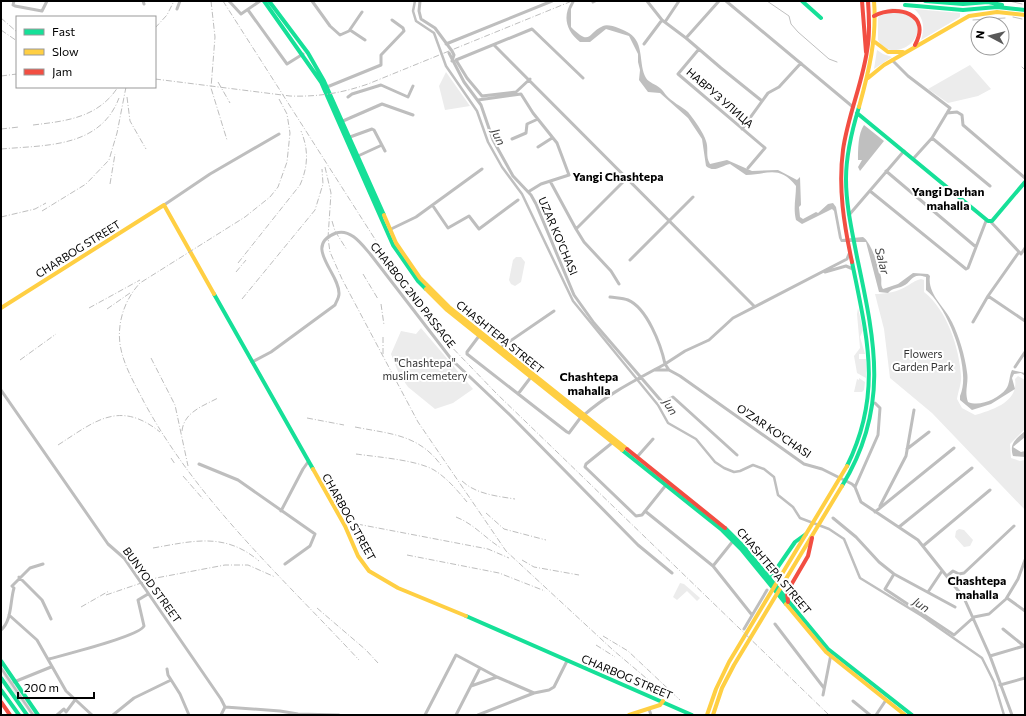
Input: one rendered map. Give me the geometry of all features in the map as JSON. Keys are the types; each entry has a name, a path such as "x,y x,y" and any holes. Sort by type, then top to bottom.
{"main road":[{"name":"CHASHTEPA STREET","path":"264,1 303,54 321,82 393,245 418,281 479,336 531,378 553,393"},
{"name":"CHASHTEPA STREET","path":"269,1 308,53 327,87 350,137 389,230 411,266 435,296 553,393 637,457 734,540 831,654 906,715"},
{"path":"802,1 821,18"},
{"path":"862,1 866,31 864,72"},
{"path":"713,715 722,688 734,665 850,474 866,441 875,403 876,372 872,334 850,232 841,198 843,153 853,107 864,72 871,34 868,1"},
{"path":"850,232 850,215 847,198 848,154 857,113 868,79 875,42 876,14 874,1"},
{"path":"925,1 963,4 990,2 1025,10"},
{"path":"871,34 875,42 883,49 892,53 900,53 911,49 919,39 919,22 912,10 899,4 965,10 1009,7"},
{"path":"871,21 876,14 885,7"},
{"path":"965,10 962,14 966,18"},
{"path":"868,79 892,60 966,18 976,14 997,12 1025,15"},
{"path":"857,113 988,221 1025,182"},
{"path":"841,198 847,198"},
{"name":"CHARBOG STREET","path":"1,308 164,205 345,526 363,563 371,573 390,583 567,661 663,701 692,715"},
{"path":"707,715 716,689 729,662 845,471 861,436 868,404 870,372 867,335 854,270 853,249"},
{"path":"867,335 872,334"},
{"name":"CHASHTEPA STREET","path":"582,416 612,443 736,538 765,573 770,582"},
{"path":"770,582 794,542 806,534"},
{"path":"788,602 787,592 808,556 812,537"},
{"path":"765,573 772,573 776,571"},
{"name":"CHASHTEPA STREET","path":"781,596 788,602 831,654 912,715"},
{"path":"1,661 38,715"},
{"path":"1,678 27,715"},
{"path":"6,685 5,689 1,690 19,715"},
{"path":"629,715 649,709 663,701"},
{"path":"1,702 10,715"}],"street":[{"path":"14,2 15,6 42,11 47,1"},
{"path":"177,9 180,1"},
{"path":"229,1 241,14 260,1"},
{"path":"312,1 330,26 340,35 350,30 362,12"},
{"path":"420,1 419,11 421,19 435,28 452,51 454,60 482,96 516,92 530,79"},
{"path":"446,44 552,1"},
{"path":"647,1 663,21 762,100"},
{"path":"644,44 679,1"},
{"path":"686,38 719,1"},
{"path":"726,1 853,107"},
{"path":"248,10 287,64 303,54"},
{"path":"327,87 381,65 381,55 404,31 403,28 392,20"},
{"path":"350,30 365,40"},
{"path":"454,60 529,30 535,30 583,78"},
{"path":"494,44 754,306"},
{"name":"НАВРУЗ УЛИЦА","path":"699,49 678,74 765,149 748,168"},
{"name":"UZAR KO'CHASI","path":"449,53 478,100 500,153 513,176 528,192 536,204 574,295 594,323 663,402 672,397 737,455"},
{"path":"892,60 908,76 950,108 932,138 913,159"},
{"path":"742,129 751,119 768,93 779,87 801,63"},
{"path":"348,97 352,94 381,85 408,98 413,86"},
{"path":"478,100 521,94 560,149 569,175 550,181 528,192"},
{"path":"342,121 382,104 413,116"},
{"path":"947,113 957,112 962,115 963,125 1025,178"},
{"path":"512,139 526,133 527,124 538,119"},
{"path":"350,137 372,129 374,130 385,151"},
{"name":"CHARBOG STREET","path":"164,205 210,174 279,134"},
{"path":"538,146 552,138"},
{"path":"932,138 990,186"},
{"path":"358,156 382,145"},
{"path":"850,215 904,151"},
{"path":"389,230 416,217 433,206 432,204 482,169"},
{"path":"886,171 976,248"},
{"path":"576,229 627,178"},
{"path":"550,181 584,242 611,271 619,284"},
{"path":"870,191 967,269 988,221 1019,252 1022,254 1025,248"},
{"path":"630,260 693,196"},
{"path":"433,206 448,228 469,216 479,229 518,200"},
{"name":"CHARBOG 2ND PASSAGE","path":"252,362 271,352 335,305 339,290 323,256 322,245 325,239 336,233 353,236 371,256 410,309 452,360 511,416 638,545 672,573"},
{"path":"479,336 467,354 568,433 582,416 602,399 640,376 665,364 685,351 709,340 730,320 754,306 847,259 853,249"},
{"path":"973,322 988,296 1019,252"},
{"path":"812,277 836,267 849,266 854,270"},
{"path":"988,296 1025,321"},
{"path":"610,297 630,301 639,307 654,332 665,364 669,370"},
{"path":"500,348 554,311"},
{"path":"1015,367 1025,352"},
{"path":"654,370 669,370"},
{"name":"O'ZAR KO'CHASI","path":"669,370 680,376 804,464 822,469 855,487"},
{"path":"518,394 531,378"},
{"name":"BUNYOD STREET","path":"1,390 108,544 124,558 225,706"},
{"path":"875,403 880,406 879,430 866,465 855,487 861,502 918,540 964,598 974,617 1012,715"},
{"path":"875,512 880,506 901,466 907,449 914,410"},
{"path":"907,449 929,432"},
{"path":"637,457 653,439"},
{"path":"612,443 586,464 585,467 636,516 642,515 666,485"},
{"path":"880,506 908,486 954,448"},
{"path":"282,511 302,469 308,462"},
{"path":"199,464 238,480 315,534 310,546 285,564"},
{"path":"899,527 972,468"},
{"path":"923,546 990,490"},
{"path":"645,511 713,566 752,614"},
{"path":"833,518 856,537 879,562 894,574 955,608"},
{"path":"947,576 954,571 959,574 964,573 1014,526"},
{"path":"713,566 734,540"},
{"path":"894,574 885,589 954,635 974,617 989,614 1007,598 1018,579 1025,560"},
{"path":"1,630 4,627 9,615 14,588 12,586 19,577 30,568 43,564"},
{"path":"928,592 942,571"},
{"path":"19,577 42,600 51,618"},
{"path":"744,629 767,590"},
{"path":"49,659 118,639 141,629 144,626 138,600 148,594"},
{"path":"1007,598 1025,611"},
{"path":"9,615 33,636 49,659 51,666 66,691 92,715"},
{"path":"775,624 824,688"},
{"path":"990,656 1024,646 1003,629"},
{"path":"823,695 831,654"},
{"path":"425,715 456,655 497,677 534,693"},
{"path":"478,715 534,693 549,690 554,687 567,661"},
{"path":"14,682 51,666"},
{"path":"456,715 480,668"},
{"path":"167,669 166,672 180,694 189,715"},
{"path":"471,686 497,677"},
{"path":"1000,684 1025,678"},
{"path":"112,715 134,698 171,680"},
{"path":"66,712 75,700"},
{"path":"876,715 886,700"},
{"path":"853,701 870,715"},
{"path":"222,715 225,706 298,714 339,715"},
{"path":"649,709 651,715"},
{"path":"56,715 64,710 70,715"}],"green space":[{"path":"891,8 906,10 916,23 917,31 911,44 897,50 889,50 878,40 878,18"},
{"path":"914,9 960,13 960,17 921,40 923,23 922,19"},
{"path":"877,50 892,57 874,69"},
{"path":"970,65 991,89 978,96 948,103 928,89"},
{"path":"446,72 470,106 445,110 439,86"},
{"path":"516,257 521,257 525,262 521,282 515,286 511,284 509,280 513,260"},
{"name":"Flowers Garden Park","path":"921,279 924,280 924,292 939,309 945,319 958,353 961,378 957,399 962,408 975,415 1003,404 1013,394 1015,379 1018,376 1025,380 1025,429 1010,444 1011,458 1020,461 1025,460 1025,510 932,413 890,378 884,329 875,294 896,291"},
{"path":"858,308 863,330 860,337 865,354 859,354 859,359 866,359 866,378 857,373 854,356 860,348 857,314"},
{"name":"\"Chashtepa\" muslim cemetery","path":"421,328 473,389 453,403 435,409 408,387 399,374 391,354 401,331 416,334"},
{"path":"859,378 865,382 864,390 862,392 854,392 857,379 859,380"},
{"path":"959,529 964,530 973,540 970,546 964,547 955,537 956,531"},
{"path":"680,583 684,584 700,598 697,601 687,591 677,600 673,597"},
{"path":"1,665 36,715 31,715 8,684 4,677"}],"shaded area":[{"name":"Salar","path":"572,1 575,1 571,9 571,27 582,36 588,37 606,25 620,29 634,37 639,48 646,78 657,85 668,97 688,112 693,118 705,138 710,164 727,160 752,171 778,170 797,180 800,177 800,217 803,219 816,212 818,213 828,204 833,203 836,207 842,239 863,237 869,244 878,267 883,289 898,284 913,273 928,274 930,276 931,289 952,322 965,359 967,372 966,394 968,402 983,403 994,399 1003,393 1007,387 1012,370 1025,373 1025,376 1021,373 1014,374 1012,378 1015,389 991,404 972,410 960,400 963,385 963,371 956,340 950,324 942,310 934,298 926,290 926,277 917,276 912,278 906,284 888,293 879,292 866,242 841,242 834,211 832,209 802,224 796,220 795,216 796,186 784,175 772,172 746,175 730,164 715,169 706,166 702,139 688,118 660,93 648,92 639,80 640,70 638,54 629,36 606,29 590,42 580,42 571,33 566,18"},
{"path":"864,125 884,141 860,171 858,167 862,160 858,160 858,147 859,137"},
{"path":"1025,431 1025,437 1013,447 1021,452 1025,451 1025,457 1013,456 1012,448 1013,444"}],"waterway":[{"name":"Jun","path":"415,1 413,11 416,21 434,33 446,66 477,111 488,142 502,167 522,194 573,301 658,405 668,423 696,439 715,462 724,468 734,472 753,465 764,469 774,477 778,495 793,507 800,518 829,529 844,539 860,578 922,616 982,658 994,682 1004,715"},
{"path":"767,1 789,16 791,24 798,32 829,59 837,62"},
{"path":"1009,1 1022,4"},
{"path":"1013,17 1022,19"},
{"path":"1022,67 1025,70"},
{"path":"1,668 33,715"}],"railway":[{"path":"156,27 167,15 174,1"},
{"path":"211,1 215,37 211,88 227,140"},
{"path":"223,1 410,294 443,338 496,393 829,715"},
{"path":"156,79 290,96 310,96 339,92 368,84 572,1"},
{"path":"1,18 16,31"},
{"path":"1,30 16,40"},
{"path":"1,76 16,74"},
{"path":"218,82 230,103"},
{"path":"33,125 57,122 91,112 110,97 117,88"},
{"path":"42,211 86,184 109,160 117,133 126,88"},
{"path":"127,97 130,121 146,149"},
{"path":"1,149 53,144 70,141 85,135 99,126 110,114 119,98"},
{"path":"279,99 287,114 290,133 287,162 278,187 270,197 245,217 140,283 130,296 123,311 119,336 120,344 127,367 144,402 190,473 243,538 359,660"},
{"path":"1,129 19,127"},
{"path":"238,263 300,185 306,165 304,138 301,131"},
{"path":"110,184 115,154"},
{"path":"325,167 331,193 328,238 330,252 342,279 418,422 506,551 613,650 659,689"},
{"path":"242,299 315,210 323,184 322,169"},
{"path":"1,217 35,209 46,203"},
{"path":"332,221 335,231 347,250"},
{"path":"236,272 246,260"},
{"path":"363,274 378,299"},
{"path":"89,308 140,280"},
{"path":"107,309 130,293"},
{"path":"381,304 384,325"},
{"path":"20,360 56,334"},
{"path":"383,337 383,354"},
{"path":"151,358 175,405 188,466"},
{"path":"182,431 186,419 190,414 218,398"},
{"path":"58,445 95,422 119,416 132,417 145,422 160,432"},
{"path":"307,418 344,425"},
{"path":"355,427 392,434 413,441 423,447 441,465"},
{"path":"356,454 396,459 418,464 434,470 456,489 467,502"},
{"path":"171,458 175,464"},
{"path":"183,476 203,499"},
{"path":"462,481 480,492 515,499"},
{"path":"486,513 504,529 546,540"},
{"path":"456,517 474,527 501,548"},
{"path":"357,524 488,549 509,558"},
{"path":"153,548 195,541 221,542 234,546 259,561"},
{"path":"407,555 499,573 545,591"},
{"path":"522,560 534,567 579,575"},
{"path":"106,595 156,578 225,565 248,565 275,577"},
{"path":"81,607 109,591"},
{"path":"317,608 366,650 378,663"},
{"path":"603,636 628,651 680,700"},
{"path":"596,645 615,657"}],"traffic: fast":[{"path":"264,1 321,82 393,245 418,281 426,289"},
{"path":"269,1 308,53 324,81 384,215"},
{"path":"802,1 821,18"},
{"path":"925,1 963,4 988,2 1002,5"},
{"path":"905,5 963,10 997,7 1025,10"},
{"path":"842,486 857,457 867,429 873,402 873,346 851,228 846,189 848,151 859,107"},
{"path":"857,113 988,221 992,221 1025,182"},
{"path":"847,466 858,439 865,414 869,365 863,315 852,262"},
{"path":"214,294 313,469"},
{"path":"622,450 722,530 741,549 786,604"},
{"path":"725,528 743,546 828,649 912,715"},
{"path":"765,573 775,571 795,542 806,534"},
{"path":"768,582 776,571"},
{"path":"466,616 692,715"},
{"path":"1,661 38,715"},
{"path":"1,678 27,715"},
{"path":"1,690 19,715"}],"traffic: slow":[{"path":"859,107 866,80 873,41 875,15 874,1"},
{"path":"868,78 884,65 969,16 997,12 1025,15"},
{"path":"875,42 888,52 903,52"},
{"path":"1,308 164,205 214,294"},
{"path":"384,215 396,243 420,278 449,307 627,449"},
{"path":"426,289 447,310 622,450"},
{"path":"707,715 716,689 729,662 847,466"},
{"path":"313,469 345,526 358,556 369,571 398,588 466,616"},
{"path":"713,715 722,688 734,665 842,486"},
{"path":"786,604 826,652 905,715"},
{"path":"629,715 660,705 663,701"}],"traffic: jam":[{"path":"862,1 866,52"},
{"path":"852,262 843,206 841,178 845,137 863,71 868,44 868,1"},
{"path":"874,16 893,11 910,14 916,19 919,26 919,34 915,45"},
{"path":"627,449 725,528"},
{"path":"788,602 787,592 808,556 812,538"},
{"path":"1,702 10,715"}],"district":[{"name":"Yangi Chashtepa","path":"618,177"},
{"name":"Yangi Darhan mahalla","path":"948,199"},
{"name":"Chashtepa mahalla","path":"589,384"},
{"name":"Chashtepa mahalla","path":"977,588"}]}
